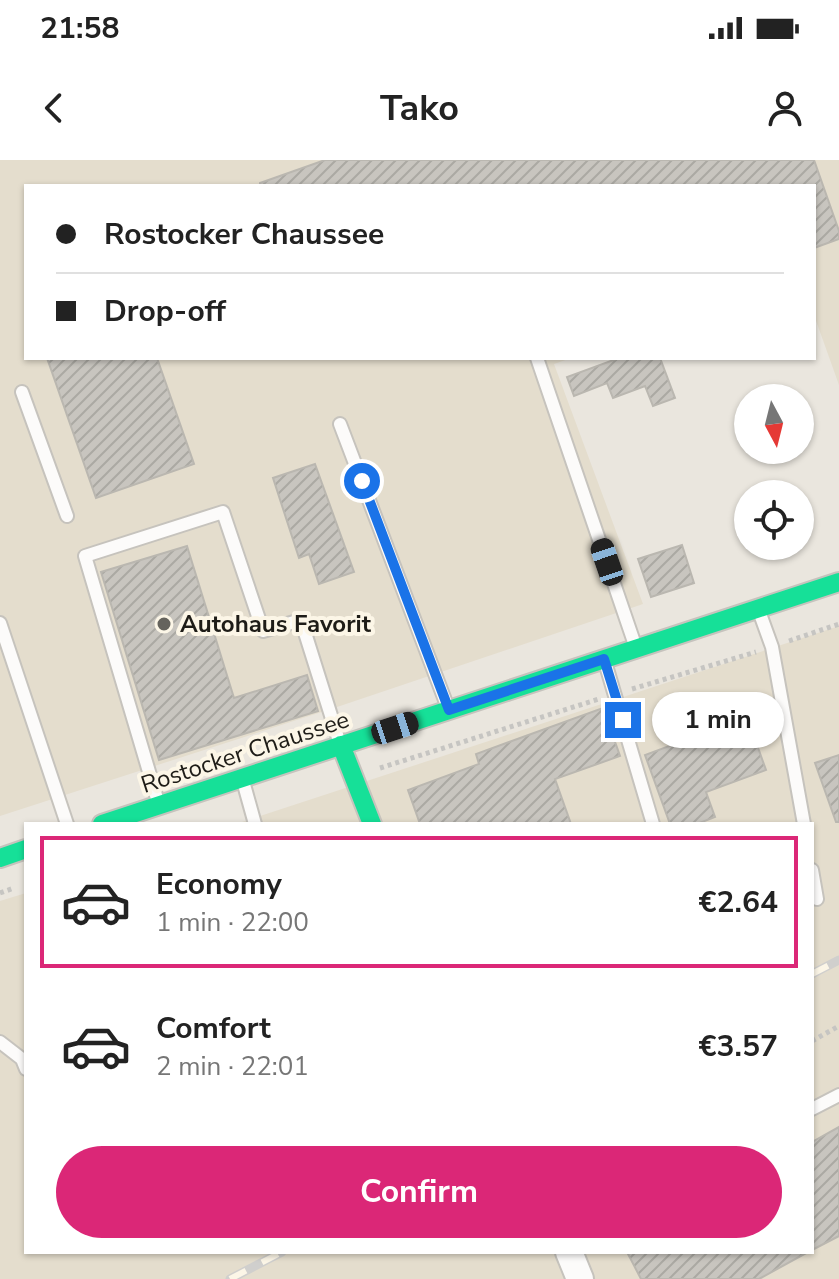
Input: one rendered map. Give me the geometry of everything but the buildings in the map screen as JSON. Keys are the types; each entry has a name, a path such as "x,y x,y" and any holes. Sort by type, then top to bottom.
{"main road":[{"name":"Rostocker Chaussee","path":"108,822 839,582"},
{"path":"341,745 371,822"},
{"path":"0,858 24,850"}],"street":[{"path":"570,1254 580,1279"}],"lane":[{"path":"538,360 636,648"},
{"path":"22,392 67,516"},
{"path":"340,424 449,710"},
{"path":"159,805 85,556 223,512 263,631 301,620 341,745"},
{"path":"758,608 772,647 804,822"},
{"path":"0,623 66,822"},
{"path":"604,659 652,822"},
{"path":"242,778 254,822"},
{"path":"814,882 817,899"},
{"path":"0,1042 24,1064"},
{"path":"814,1108 839,1095"}],"path":[{"path":"352,777 839,624"},
{"path":"814,1040 839,1026"}],"shaded area":[{"path":"0,160 839,160 839,385 816,321 816,184 24,184 24,360 565,360 554,364 643,604 0,816"},
{"path":"839,626 839,1279 0,1279 0,901 24,894 24,1254 814,1254 814,822 242,822"}],"railway":[{"path":"814,973 839,960"},
{"path":"230,1279 278,1254"}],"traffic: fast":[{"path":"108,822 839,582"},
{"path":"341,745 371,822"},
{"path":"0,858 24,850"}],"place":[{"name":"Autohaus Favorit","path":"164,624"}],"route":[{"path":"362,481 449,710 604,659 623,720"}]}
